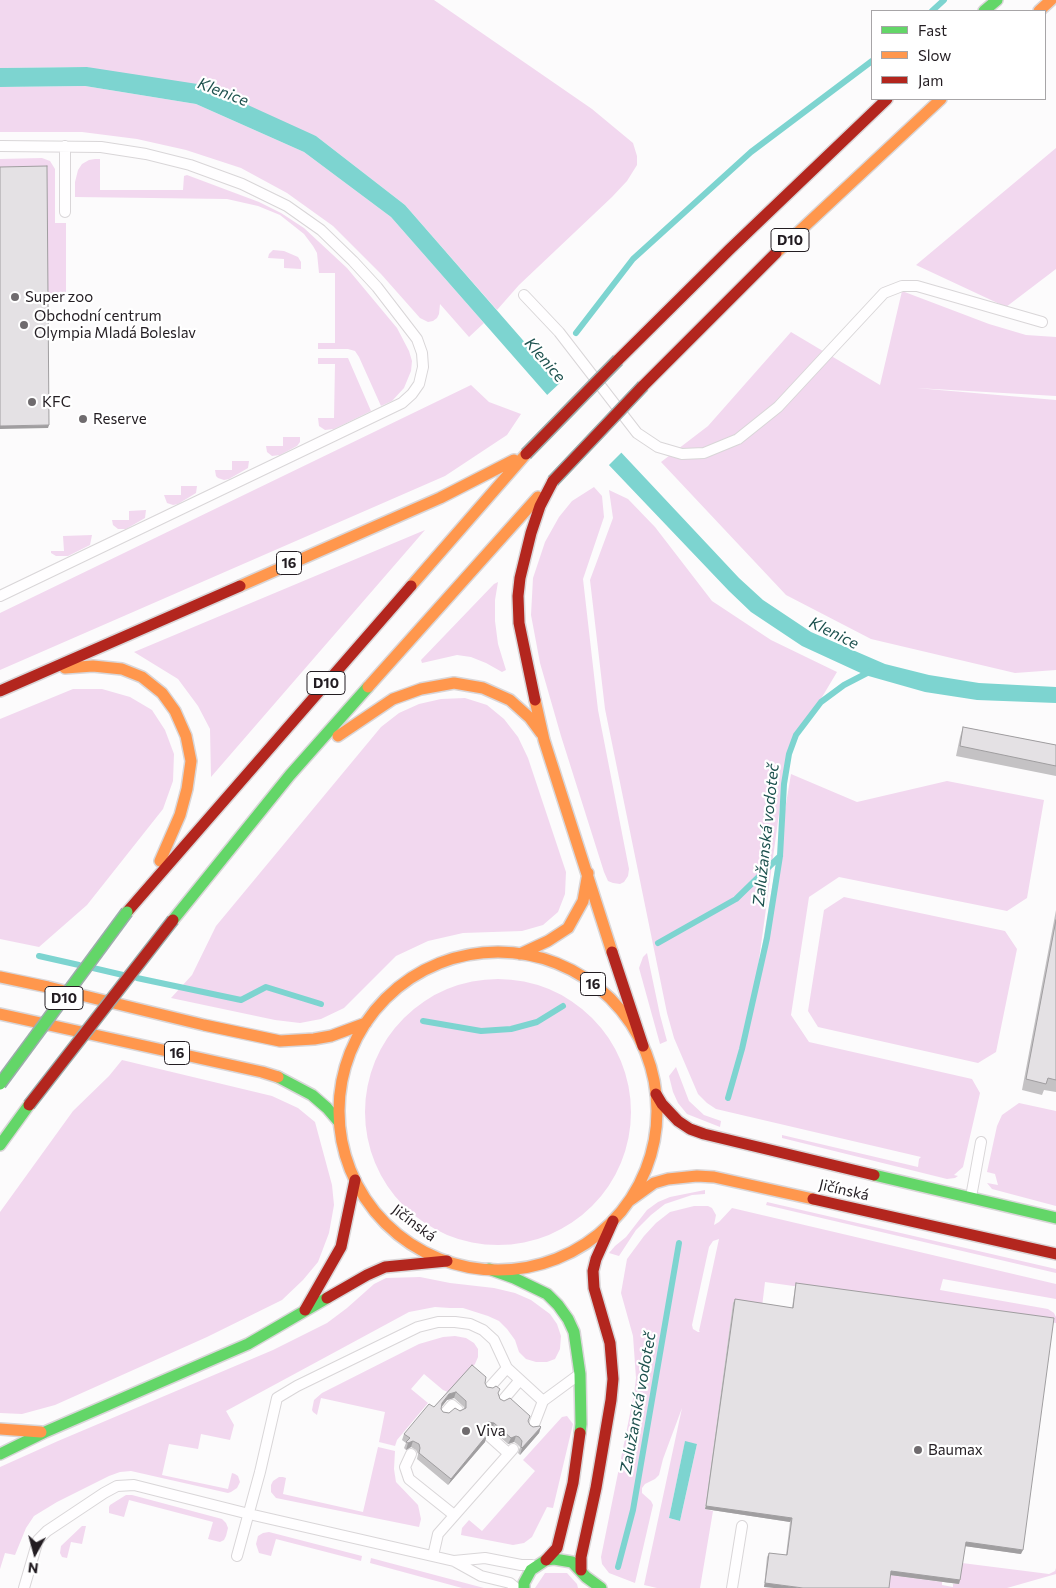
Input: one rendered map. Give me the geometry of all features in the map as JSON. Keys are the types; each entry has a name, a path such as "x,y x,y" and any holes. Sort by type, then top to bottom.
{"main road":[{"path":"985,10 997,0"},
{"path":"1040,10 1051,0"},
{"name":"D10","path":"0,1084 127,912 526,454 728,250 886,100"},
{"name":"D10","path":"0,1145 173,920 290,776 552,481 770,259 940,100"},
{"name":"16","path":"0,691 440,498 526,454"},
{"path":"552,481 540,506 531,533 518,596 524,655 544,740 644,1046"},
{"path":"51,669 93,666 122,669 142,677 162,693 175,711 186,736 191,761 187,789 180,815 158,866 127,912"},
{"path":"290,776 343,732 393,699 421,689 454,683 483,688 510,700 530,718 544,740"},
{"path":"520,954 548,941 568,928 583,901 588,873"},
{"name":"Jičínská","path":"498,952 520,954 546,959 571,970 594,984 614,1002 630,1022 644,1046 650,1063 656,1094 656,1131 652,1150 639,1185 613,1221 592,1239 569,1253 543,1263 516,1269 468,1267 447,1261 422,1250 393,1230 374,1210 355,1180 344,1152 339,1122 342,1080 347,1060 355,1041 366,1023 379,1005 413,976 454,958 498,952"},
{"path":"0,977 280,1041 331,1036 366,1023"},
{"name":"16","path":"0,1014 262,1072 280,1078 312,1096 339,1122"},
{"name":"Jičínská","path":"656,1094 662,1104 678,1121 690,1129 704,1134 1056,1218"},
{"name":"Jičínská","path":"629,1201 641,1191 668,1179 714,1176 1056,1254"},
{"path":"304,1311 341,1247 355,1180"},
{"path":"585,1578 581,1557 596,1488 613,1379 610,1343 594,1288 593,1271 596,1259 613,1221"},
{"path":"0,1454 45,1432 248,1344 304,1311 386,1267 447,1261"},
{"path":"489,1269 514,1278 547,1294 558,1305 574,1332 580,1374 581,1424 573,1483 557,1548 531,1570 524,1583 524,1588"},
{"path":"0,1430 45,1432"},
{"path":"542,1562 554,1559 572,1562 585,1578 601,1588"}],"lane":[{"path":"0,146 101,147 146,154 190,165 242,184 287,206 321,230 377,287 417,339 422,353 423,367 419,384 402,403 0,596"},
{"path":"65,146 65,212"},
{"path":"524,295 559,332 637,433 658,447 682,454 704,453 738,439 778,407 884,293 902,286 917,286 1042,322"},
{"path":"970,1198 981,1142"},
{"path":"237,1556 277,1398 297,1386 418,1327 438,1322 454,1322 470,1324 483,1330 494,1340 507,1368 543,1401"},
{"path":"489,1388 507,1368"},
{"path":"533,1427 543,1401 580,1374"},
{"path":"503,1400 520,1380"},
{"path":"446,1413 452,1405 458,1410"},
{"path":"433,1556 438,1534 511,1451 488,1435"},
{"path":"411,1454 405,1467 409,1479 454,1516"},
{"path":"24,1588 38,1540 47,1531 117,1486 134,1485 249,1514 454,1561 481,1576 510,1584 516,1588"},
{"path":"732,1588 742,1526"},
{"path":"454,1561 485,1558 521,1565 542,1562"}],"shaded area":[{"path":"0,0 434,0 592,109 633,143 637,156 637,165 627,181 612,197 519,285 497,310 405,205 316,136 87,67 0,68"},
{"path":"85,86 196,104 304,152 391,217 484,323 469,337 440,304 439,314 433,321 428,322 420,318 381,274 333,226 287,193 241,168 186,150 137,139 82,132 0,132 0,87"},
{"path":"1056,148 1056,269 1006,307 916,265"},
{"path":"42,158 50,161 55,169 55,223 66,223 66,294 47,294 0,170 0,159"},
{"path":"100,159 100,190 183,190 184,176 187,175 259,202 304,228 347,268 397,328 412,361 411,371 404,388 392,401 381,406 355,351 348,349 318,349 318,343 335,343 335,273 319,273 317,253 313,246 304,234 280,215 258,206 227,199 75,197 75,182 78,170 82,164"},
{"path":"273,250 284,251 298,257 301,262 301,269 284,268 284,259 268,258"},
{"path":"902,291 989,324 1026,335 1056,337 1056,396 916,388 1056,400 1056,670 1015,673 871,639 786,595 661,462 708,426 791,332 880,385"},
{"path":"318,358 348,358 371,411 334,429 325,430 319,426 318,418 334,418 335,364 318,364"},
{"path":"471,385 489,402 521,414 507,435 445,476 0,670 0,613"},
{"path":"283,437 300,437 300,442 297,446 280,455 272,456 267,452 266,446 283,446"},
{"path":"232,461 249,461 248,468 229,479 218,478 215,470 232,470"},
{"path":"181,486 197,486 196,493 178,504 167,503 164,495 181,495"},
{"path":"594,487 602,496 604,517 583,579 598,710 629,869 628,876 620,884 608,881 604,872 540,663 531,615 533,578 545,542 559,517 572,501"},
{"path":"609,490 628,499 655,527 712,601 771,640 837,672 794,744 785,770 755,989 791,774 857,802 947,781 1044,800 1027,898 1007,911 839,877 809,897 791,1015 809,1042 972,1079 980,1093 963,1167 954,1175 958,1176 955,1178 947,1179 782,1138 782,1135 918,1167 921,1157 716,1109 698,1094 674,1038 667,1013 605,709 590,580 613,518"},
{"path":"146,510 145,518 126,529 118,529 113,525 112,520 129,520 129,511"},
{"path":"425,530 211,777 210,729 198,706 178,679 134,652"},
{"path":"92,535 90,545 68,556 56,556 51,553 51,551 64,551 63,536"},
{"path":"498,582 495,600 495,621 498,644 506,670 502,672 471,657 457,655 422,663 421,660"},
{"path":"73,689 102,689 130,697 152,710 165,730 174,754 173,781 163,809 87,905 39,947 0,939 0,719"},
{"path":"465,698 487,705 504,719 518,737 528,758 566,872 565,894 558,912 543,925 522,931 463,933 428,941 396,956 344,1008 321,1019 300,1023 275,1020 171,998 192,975 216,926 381,727 399,713 419,704 441,699"},
{"path":"844,897 1005,931 1017,949 996,1052 978,1063 818,1027 808,1011 824,910"},
{"path":"647,953 667,1041 660,1044 639,968 643,957"},
{"path":"498,979 524,981 549,989 572,1001 592,1018 609,1038 621,1061 629,1086 631,1112 629,1138 621,1163 609,1186 592,1206 572,1223 549,1235 524,1243 498,1245 472,1243 447,1235 424,1223 404,1206 387,1186 375,1163 367,1138 365,1112 367,1086 375,1061 387,1038 404,1018 424,1001 447,989 472,981"},
{"path":"122,1060 272,1096 298,1108 315,1122 332,1185 334,1205 329,1233 318,1262 282,1300 207,1337 55,1405 22,1414 0,1413 0,1212 73,1111 109,1076"},
{"path":"676,1067 689,1101 704,1115 721,1121 720,1127 687,1114 678,1103 669,1076"},
{"path":"1019,1103 1056,1111 1056,1206 992,1189 987,1183 998,1185 995,1174 987,1172 997,1126 1002,1115"},
{"path":"705,1190 705,1194 692,1195 665,1204 636,1230 619,1256 609,1253 626,1237 647,1210 658,1202 670,1197"},
{"path":"767,1202 1056,1269 1056,1273 766,1205"},
{"path":"694,1206 708,1206 712,1208 716,1215 714,1225 732,1208 1056,1284 1056,1299 943,1279 940,1290 1048,1309 1054,1313 1056,1323 765,1282 762,1307 733,1303 705,1509 713,1511 700,1588 657,1588 644,1585 682,1408 659,1475 642,1488 642,1493 653,1505 635,1583 609,1573 602,1564 601,1557 636,1378 633,1336 621,1293 627,1259 644,1236 670,1212","holes":["719,1239 700,1332 698,1332 693,1329 692,1325 709,1247 713,1241","685,1442 697,1444 680,1521 669,1518"]},
{"path":"420,1277 450,1283 494,1288 515,1293 531,1300 550,1314 557,1324 561,1336 560,1349 555,1359 547,1362 536,1362 526,1359 519,1352 515,1340 507,1329 499,1321 488,1316 463,1308 435,1307 409,1312 226,1411 234,1425 230,1440 201,1434 198,1449 169,1444 162,1475 228,1489 232,1473 238,1476 240,1482 237,1488 231,1492 228,1493 131,1471 120,1472 57,1502 34,1516 26,1528 15,1555 5,1553 0,1569 0,1467 273,1350 327,1323 374,1284 386,1278"},
{"path":"455,1336 466,1338 474,1343 478,1349 478,1357 475,1364 450,1393 443,1390 424,1374 411,1389 428,1403 397,1440 395,1446 379,1442 385,1412 321,1398 317,1415 313,1412 314,1400 322,1393 419,1344 443,1337"},
{"path":"567,1416 573,1424 553,1508 547,1507 532,1537 524,1543 513,1545 461,1535 462,1528 469,1520 482,1531 535,1471 523,1460 562,1417"},
{"path":"378,1447 395,1451 394,1469 396,1482 418,1505 421,1519 419,1527 276,1498 271,1492 273,1481 283,1477 286,1478 283,1494 363,1512"},
{"path":"126,1495 222,1519 228,1528 226,1536 220,1542 208,1539 213,1522 129,1500 124,1517 109,1513 110,1505"},
{"path":"82,1526 86,1526 82,1544 71,1542 67,1558 62,1557 60,1553 61,1546"},
{"path":"269,1532 362,1556 361,1561 276,1539 271,1556 259,1553 256,1544 258,1536"},
{"path":"371,1558 484,1588 462,1588 370,1563"},
{"path":"962,1563 1049,1574 1055,1571 1056,1568 1056,1574 1007,1588 888,1588 890,1575 942,1582 942,1585 953,1587 953,1584 959,1584"},
{"path":"545,1573 567,1573 577,1584 578,1588 535,1588"}],"water":[{"name":"Klenice","path":"87,67 204,85 316,136 405,205 617,448 739,578 763,600 811,632 885,664 929,675 979,683 1056,687 1056,703 977,700 925,692 865,675 802,646 751,612 729,591 606,462 391,217 304,152 196,104 85,86 0,87 0,68"},
{"path":"685,1441 697,1444 680,1521 669,1518"}],"pier":[{"path":"562,381 623,451 607,467 545,397"}],"building":[{"name":"Obchodní centrum Olympia Mladá Boleslav","path":"47,166 49,425 0,426 0,167"},
{"path":"963,727 1056,745 1056,766 960,746"},
{"path":"1056,920 1056,1080 1048,1078 1046,1084 1026,1079"},
{"name":"Baumax","path":"796,1283 1054,1318 1023,1550 966,1542 960,1580 891,1571 889,1588 803,1588 765,1583 769,1553 787,1555 792,1518 706,1506 735,1299 793,1308"},
{"path":"472,1365 486,1377 485,1383 487,1387 493,1388 496,1386 500,1389 498,1393 500,1399 504,1401 510,1398 530,1416 528,1421 530,1425 541,1427 522,1448 522,1441 519,1437 511,1438 494,1423 488,1422 483,1428 487,1435 451,1479 419,1453 419,1444 413,1441 406,1442 410,1438 404,1434 429,1404 434,1407","holes":["456,1392 466,1401 466,1408 460,1411 455,1408 449,1413 443,1412 441,1409 442,1403 449,1394"]}],"waterway":[{"path":"933,10 944,0"},
{"path":"576,333 633,259 751,152 871,62"},
{"name":"Zalužanská vodoteč","path":"728,1098 742,1049 767,938 780,856 784,784 789,754 796,735 821,702 844,685 871,671"},
{"path":"658,943 736,899 780,856"},
{"path":"39,956 79,965"},
{"path":"93,968 123,975"},
{"path":"137,978 241,1000 266,987 321,1004"},
{"path":"423,1021 481,1031 511,1029 537,1022 563,1006"},
{"name":"Zalužanská vodoteč","path":"618,1567 633,1510 679,1243"}],"traffic: fast":[{"path":"985,10 997,0"},
{"path":"173,920 290,775 368,687"},
{"path":"0,1084 127,912"},
{"path":"278,1077 312,1095 339,1122"},
{"path":"0,1145 29,1105"},
{"path":"874,1175 1056,1218"},
{"path":"489,1269 514,1278 547,1294 568,1319 574,1332 580,1374 580,1433"},
{"path":"0,1454 45,1432 248,1344 327,1298"},
{"path":"524,1588 524,1583 531,1570 546,1560 554,1559 572,1562 586,1577 601,1588"}],"traffic: slow":[{"path":"1040,10 1051,0"},
{"path":"776,253 940,100"},
{"path":"411,586 526,454"},
{"path":"240,586 440,498 514,460"},
{"path":"368,687 538,497"},
{"path":"65,668 93,666 122,669 142,677 162,693 175,711 186,736 191,761 187,789 180,815 160,861"},
{"path":"338,736 393,699 421,689 454,683 483,688 510,700 530,718 541,733"},
{"path":"535,700 544,740 612,952"},
{"path":"520,954 548,941 568,928 583,901 588,873"},
{"path":"498,952 529,955 559,964 599,988 621,1010 645,1050 654,1080 657,1111 654,1142 645,1172 621,1212 599,1234 559,1258 529,1267 498,1270 467,1267 437,1258 397,1234 375,1212 351,1172 342,1142 339,1111 342,1080 351,1050 375,1010 397,988 437,964 467,955 498,952"},
{"path":"0,977 280,1041 331,1036 366,1023"},
{"path":"0,1014 278,1077"},
{"path":"629,1201 654,1183 668,1179 697,1176 714,1177 813,1199"},
{"path":"0,1429 41,1432"}],"traffic: jam":[{"path":"618,360 729,250 886,100"},
{"path":"643,386 776,253"},
{"path":"526,454 618,360"},
{"path":"553,481 643,386"},
{"path":"535,700 519,623 518,596 520,578 531,533 540,506 553,481"},
{"path":"0,691 240,586"},
{"path":"127,912 411,586"},
{"path":"29,1105 173,920"},
{"path":"612,952 643,1046"},
{"path":"656,1094 662,1104 678,1121 690,1129 874,1175"},
{"path":"305,1310 341,1247 355,1180"},
{"path":"813,1199 1056,1254"},
{"path":"581,1570 581,1557 596,1488 613,1379 610,1343 594,1288 593,1271 596,1259 613,1221"},
{"path":"327,1298 385,1267 447,1261"},
{"path":"546,1560 557,1548 573,1483 580,1433"}],"place":[{"name":"Super zoo","path":"15,297"},
{"name":"Obchodní centrum Olympia Mladá Boleslav","path":"24,325"},
{"name":"KFC","path":"32,402"},
{"name":"Reserve","path":"83,419"},
{"name":"Viva","path":"466,1431"},
{"name":"Baumax","path":"918,1450"}]}
